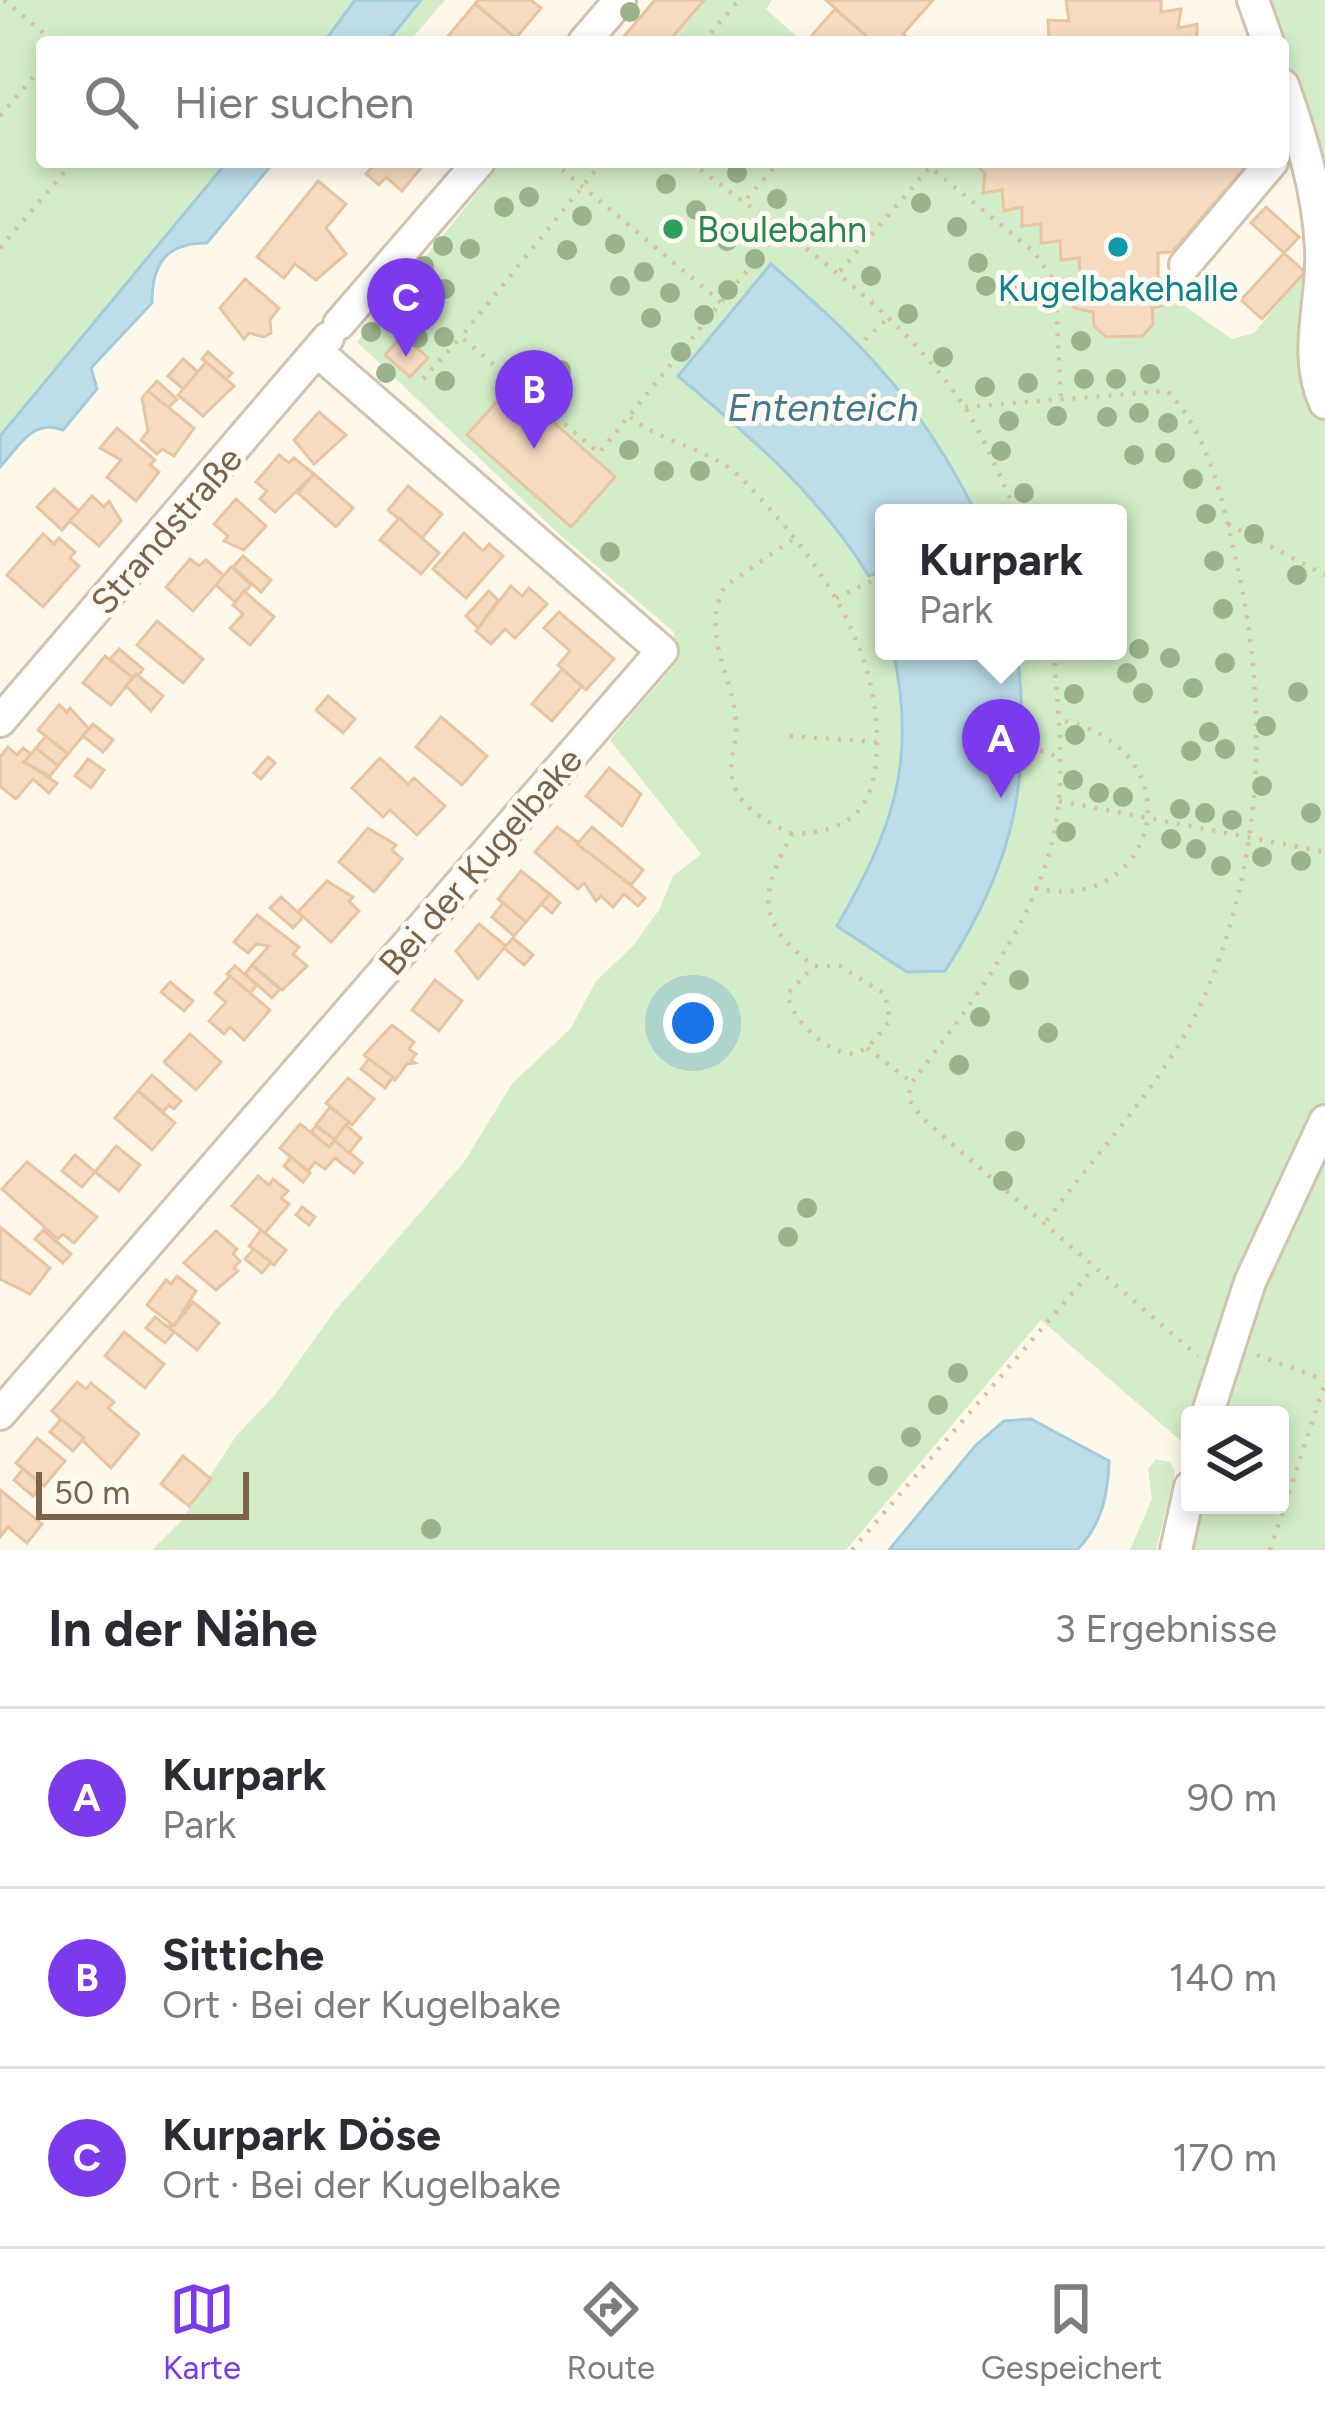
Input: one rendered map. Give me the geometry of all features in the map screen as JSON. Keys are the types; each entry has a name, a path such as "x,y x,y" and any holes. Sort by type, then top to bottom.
{"street":[{"path":"589,36 620,0"},
{"path":"1252,0 1266,36"},
{"path":"1291,140 1322,249 1314,361 1315,381 1325,403"},
{"name":"Strandstraße","path":"0,721 474,168"},
{"path":"1185,266 1267,168"},
{"name":"Bei der Kugelbake","path":"0,1414 662,651 329,338"},
{"path":"1209,1406 1219,1364 1325,1121"},
{"path":"1176,1550 1184,1514"}],"path":[{"path":"4,0 46,36"},
{"path":"708,36 739,0"},
{"path":"0,116 36,74"},
{"path":"0,248 68,168"},
{"path":"561,168 721,302"},
{"path":"424,380 597,168"},
{"path":"700,168 783,226 890,316 965,407 1013,504"},
{"path":"746,200 774,168"},
{"path":"840,271 927,168"},
{"path":"935,168 1033,251 1054,282 1060,399"},
{"path":"461,338 599,453 783,226"},
{"path":"865,340 890,316"},
{"path":"965,407 1167,391 1191,416 1228,524 1250,625 1260,731 1246,841 1238,892 1197,1012 1173,1052 1044,1224"},
{"path":"630,417 741,477 792,540 836,598 869,664 878,742 874,785 857,817 831,831 792,834 750,809 734,785 729,764 737,725 716,630 725,586 792,540"},
{"path":"1228,524 1325,575"},
{"path":"836,598 875,579"},
{"path":"1055,660 1059,801 1035,888 978,995 912,1082 908,1098 923,1119 1093,1269 1198,1356 1219,1364"},
{"path":"1035,888 1075,893 1100,886 1127,864 1149,820 1144,776 1120,743 1093,727 1058,719"},
{"path":"790,736 878,742"},
{"path":"1030,746 1058,757"},
{"path":"1059,801 1246,841 1325,852"},
{"path":"792,834 769,890 773,932 814,966 841,966 885,994 890,1020 867,1048 853,1054 840,1052 793,1014 788,993 814,966"},
{"path":"867,1048 912,1082"},
{"path":"852,1550 1093,1269"},
{"path":"1258,1355 1325,1382 1270,1550"}],"green space":[{"path":"0,0 355,0 328,36 36,36 36,168 222,168 0,436"},
{"path":"421,0 445,0 414,36 392,36"},
{"path":"704,0 772,0 766,9 796,36 673,36"},
{"path":"1254,0 1325,0 1325,403 1321,249 1289,110 1289,36 1267,36"},
{"path":"497,168 979,168 1002,190 1005,210 1022,207 1041,224 1041,242 1060,241 1062,259 1079,258 1081,285 1074,307 1093,312 1094,326 1106,337 1143,335 1153,324 1152,308 1161,306 1160,296 1175,292 1183,305 1232,339 1254,333 1305,272 1302,350 1309,386 1325,423 1325,1104 1292,1163 1199,1406 1181,1406 1181,1441 1041,1320 846,1550 152,1550 181,1521 236,1436 274,1396 334,1312 464,1162 512,1084 571,1028 596,981 632,947 659,910 673,876 701,854 610,740 676,663 674,632 562,537 357,342"},
{"path":"1325,1142 1325,1550 1187,1550 1193,1514 1289,1514 1289,1406 1218,1406"},
{"path":"1156,1459 1170,1462 1175,1472 1156,1550 1130,1550 1152,1499 1148,1469"}],"water":[{"path":"355,0 421,0 392,36 328,36"},
{"path":"222,168 269,168 207,243 181,247 164,258 155,277 152,303 91,368 97,389 63,430 35,431 0,467 0,436"},
{"name":"Ententeich","path":"771,264 887,377 933,438 971,504 875,504 875,574 869,576 806,493 678,376"},
{"path":"895,660 1018,660 1022,740 1013,818 988,893 945,971 907,972 837,926 872,858 895,794 903,727"},
{"path":"1031,1419 1109,1461 1102,1508 1077,1550 889,1550 976,1445 1004,1421"}],"building":[{"path":"478,0 531,0 541,8 514,36 475,4"},
{"path":"655,0 704,0 673,36 624,36"},
{"path":"826,0 933,0 905,36 866,36"},
{"path":"1066,0 1161,0 1161,12 1181,9 1178,28 1197,24 1197,36 1049,36 1048,20 1069,21"},
{"path":"475,4 514,36 448,36"},
{"path":"835,9 866,36 811,36"},
{"path":"371,168 421,168 402,191 386,177 379,185 366,174"},
{"name":"Kugelbakehalle","path":"980,168 1243,168 1172,252 1158,253 1158,277 1175,292 1160,296 1161,306 1152,308 1153,324 1143,336 1106,337 1094,326 1093,312 1074,308 1072,293 1081,285 1079,258 1061,260 1060,241 1041,243 1041,224 1022,226 1022,207 1004,211 1002,190 983,193 985,173"},
{"path":"318,181 346,204 326,228 346,254 316,280 295,264 284,278 257,257"},
{"path":"1266,207 1299,237 1284,253 1251,223"},
{"path":"1284,253 1305,272 1262,319 1241,300"},
{"path":"245,279 279,308 270,320 271,333 264,337 249,333 244,339 220,308"},
{"path":"403,335 428,358 410,377 385,355"},
{"path":"208,352 232,373 226,379 202,359"},
{"path":"183,359 198,372 183,389 168,376"},
{"path":"206,362 234,386 203,416 178,395"},
{"path":"157,381 177,399 168,408 148,391"},
{"path":"512,385 615,477 571,527 467,435"},
{"path":"148,391 194,428 174,456 162,449 157,454 141,440 148,431 142,398"},
{"path":"319,412 346,435 314,464 294,440"},
{"path":"117,428 155,460 150,465 159,472 136,501 107,477 121,460 100,448"},
{"path":"279,455 289,463 294,458 314,474 275,512 260,499 267,491 256,482"},
{"path":"314,474 353,508 336,527 298,493"},
{"path":"408,486 442,514 422,538 388,510"},
{"path":"54,489 79,511 62,530 37,507"},
{"path":"92,496 104,507 109,501 121,521 99,546 70,521"},
{"path":"236,499 266,526 244,550 224,541 228,536 214,524"},
{"path":"399,518 439,553 421,574 380,540"},
{"path":"464,533 483,551 489,544 503,556 466,598 433,569"},
{"path":"43,534 54,544 59,538 75,552 70,558 79,566 43,607 7,575"},
{"path":"243,556 271,580 261,592 233,567"},
{"path":"190,559 199,566 206,560 224,576 193,611 166,587"},
{"path":"231,567 251,585 235,602 216,585"},
{"path":"511,586 522,596 529,588 547,604 515,638 505,629 491,644 476,631"},
{"path":"244,591 274,617 250,645 230,628 243,614 233,605"},
{"path":"489,591 498,600 478,628 466,616"},
{"path":"559,612 614,659 586,690 558,665 570,651 544,628"},
{"path":"157,621 203,659 183,683 137,645"},
{"path":"119,649 143,669 138,676 133,678 110,659"},
{"path":"105,656 133,678 111,705 83,683"},
{"path":"562,669 582,686 552,721 532,704"},
{"path":"136,674 163,696 151,711 126,686"},
{"path":"328,696 355,719 343,733 316,710"},
{"path":"59,705 67,712 70,708 89,729 68,754 38,730"},
{"path":"441,717 487,756 462,785 416,747"},
{"path":"93,724 113,740 103,752 83,736"},
{"path":"46,736 68,754 58,766 36,748"},
{"path":"8,747 17,755 23,748 31,754 24,762 57,783 49,793 33,779 16,799 0,786 0,757"},
{"path":"36,748 58,766 50,776 24,762"},
{"path":"268,757 275,763 261,779 254,773"},
{"path":"380,758 408,784 414,778 445,806 417,835 390,810 383,817 352,788"},
{"path":"88,759 104,770 91,788 75,776"},
{"path":"609,768 641,794 622,826 586,796"},
{"path":"557,827 645,898 638,906 624,894 613,907 601,896 596,901 584,883 578,889 535,852"},
{"path":"592,827 643,870 631,885 577,844"},
{"path":"368,828 396,845 392,850 402,859 374,892 339,862"},
{"path":"521,871 550,894 526,922 498,899"},
{"path":"327,881 353,897 349,901 359,911 331,942 298,912"},
{"path":"550,894 560,903 552,913 541,904"},
{"path":"281,897 303,917 293,928 270,908"},
{"path":"503,903 526,922 514,936 492,917"},
{"path":"257,915 299,947 293,954 307,966 282,990 252,965 269,946 256,944 248,953 234,942"},
{"path":"479,924 506,946 478,979 456,951"},
{"path":"513,938 533,955 524,965 504,948"},
{"path":"252,965 280,989 272,998 245,974"},
{"path":"235,966 257,985 250,993 227,974"},
{"path":"230,976 270,1010 244,1040 230,1027 224,1034 209,1021 226,1002 215,993"},
{"path":"435,980 462,1001 439,1031 412,1010"},
{"path":"170,982 193,1001 184,1011 161,992"},
{"path":"392,1025 414,1042 409,1049 416,1054 411,1060 415,1063 407,1064 395,1080 364,1055"},
{"path":"190,1034 221,1062 196,1090 164,1062"},
{"path":"369,1059 393,1077 385,1088 361,1069"},
{"path":"152,1075 181,1101 174,1109 169,1105 163,1112 138,1091"},
{"path":"348,1078 374,1099 352,1125 326,1103"},
{"path":"138,1091 175,1123 152,1150 115,1118"},
{"path":"330,1107 349,1122 334,1140 316,1125"},
{"path":"300,1124 329,1147 335,1140 362,1163 354,1173 335,1158 325,1169 315,1162 308,1171 280,1148"},
{"path":"346,1125 361,1138 349,1153 334,1140"},
{"path":"316,1126 335,1140 329,1147 311,1132"},
{"path":"116,1146 140,1165 119,1191 95,1172"},
{"path":"75,1155 95,1172 82,1187 62,1171"},
{"path":"291,1157 310,1173 303,1182 284,1166"},
{"path":"27,1162 97,1217 74,1243 63,1234 58,1239 2,1189"},
{"path":"258,1176 269,1185 273,1179 288,1191 281,1198 289,1204 265,1233 232,1206"},
{"path":"302,1207 315,1217 309,1225 296,1215"},
{"path":"0,1227 50,1268 30,1294 0,1279"},
{"path":"43,1230 71,1254 63,1263 35,1239"},
{"path":"261,1230 286,1250 274,1265 249,1246"},
{"path":"216,1231 237,1249 233,1254 240,1261 234,1268 238,1271 216,1290 184,1263"},
{"path":"254,1249 271,1262 262,1273 245,1259"},
{"path":"177,1276 196,1291 174,1326 147,1305 166,1280 171,1284"},
{"path":"193,1302 219,1323 197,1350 167,1326 174,1326"},
{"path":"155,1317 174,1332 165,1343 146,1328"},
{"path":"124,1332 164,1364 145,1388 105,1356"},
{"path":"77,1382 86,1389 91,1383 114,1402 108,1408 139,1434 111,1468 52,1411"},
{"path":"61,1419 84,1438 73,1451 50,1432"},
{"path":"37,1438 65,1461 44,1486 16,1463"},
{"path":"183,1456 211,1479 189,1506 161,1484"},
{"path":"23,1469 42,1485 33,1496 14,1480"},
{"path":"0,1490 42,1524 27,1543 8,1527 0,1537"}],"place":[{"name":"Boulebahn","path":"673,229"},
{"name":"Kugelbakehalle","path":"1118,247"},
{"name":"Kurpark Döse","path":"406,357"},
{"name":"Sittiche","path":"534,449"},
{"name":"Kurpark","path":"1001,798"}]}
